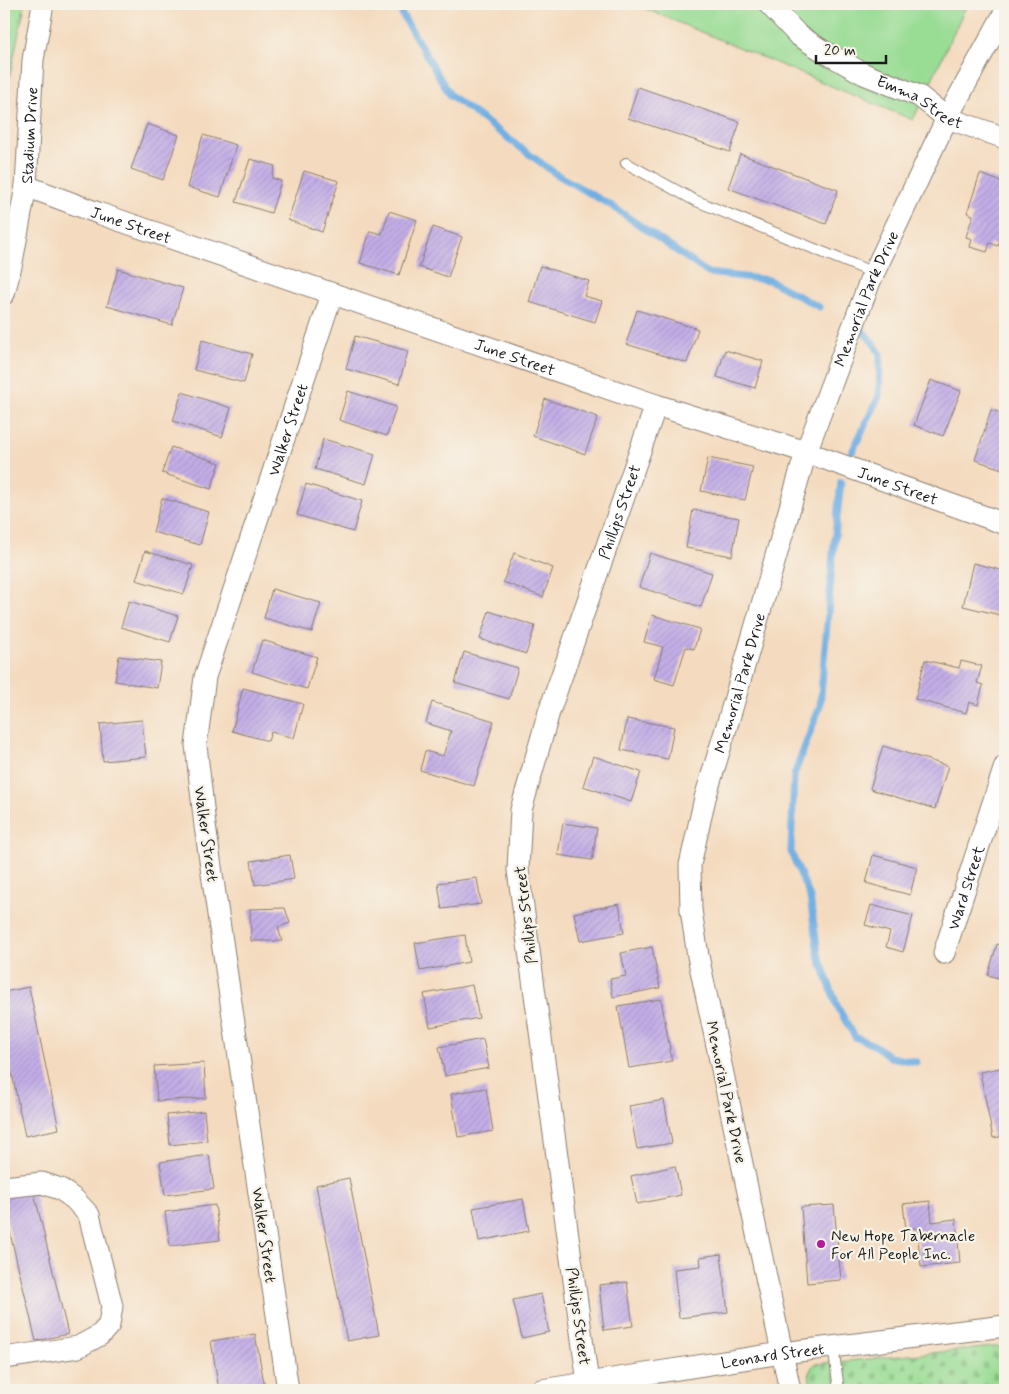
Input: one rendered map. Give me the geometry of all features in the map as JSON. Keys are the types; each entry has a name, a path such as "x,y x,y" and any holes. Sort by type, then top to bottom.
{"street":[{"name":"Stadium Drive","path":"4,294 26,186 33,60 43,4"},
{"name":"Emma Street","path":"770,4 798,35 823,51 864,74 919,96 947,118 1005,138"},
{"name":"Memorial Park Drive","path":"790,1390 698,956 691,910 690,865 705,798 806,452 874,273 947,118 1005,12"},
{"name":"June Street","path":"26,186 98,213 656,405 806,452 1005,524"},
{"name":"Walker Street","path":"288,1390 207,836 196,745 205,677 332,294"},
{"name":"Phillips Street","path":"588,1383 518,870 520,810 550,712 656,405"},
{"name":"Ward Street","path":"944,953 1005,766"},
{"path":"4,1187 42,1183 60,1189 74,1198 89,1215 112,1306 109,1325 100,1335 78,1347 4,1358"},
{"name":"Leonard Street","path":"541,1390 782,1353 1005,1326"}],"lane":[{"path":"626,163 694,200 874,273"},
{"path":"833,1346 839,1390"}],"green space":[{"path":"4,4 25,4 4,103"},
{"path":"634,4 967,4 913,120"},
{"path":"1005,1346 1005,1390 812,1390 810,1370 815,1364"}],"building":[{"path":"638,87 740,122 730,152 628,118"},
{"path":"147,124 179,135 163,180 131,169"},
{"path":"203,135 236,145 220,197 187,187"},
{"path":"740,154 838,190 826,224 728,188"},
{"path":"250,159 275,166 272,178 281,181 271,213 236,202"},
{"path":"304,171 339,181 322,232 288,220"},
{"path":"980,174 1005,183 1005,225 998,246 990,243 987,252 970,247 972,239 966,237 973,215 967,213"},
{"path":"389,211 417,220 399,275 360,263 370,231 382,234"},
{"path":"433,227 462,237 448,277 419,267"},
{"path":"540,266 589,281 584,296 602,301 595,322 529,302"},
{"path":"118,269 183,288 172,325 107,306"},
{"path":"637,310 698,329 687,363 626,344"},
{"path":"355,336 408,351 399,384 346,369"},
{"path":"202,340 252,354 244,383 194,370"},
{"path":"725,350 763,361 755,388 717,377"},
{"path":"931,380 961,391 943,436 914,425"},
{"path":"348,391 396,407 387,436 339,420"},
{"path":"182,392 231,408 222,437 173,421"},
{"path":"545,399 598,417 585,454 533,436"},
{"path":"991,410 1005,414 1005,470 975,460"},
{"path":"323,439 375,454 366,484 315,469"},
{"path":"171,447 220,463 211,489 162,473"},
{"path":"708,458 753,467 745,500 701,491"},
{"path":"306,484 362,501 353,532 297,515"},
{"path":"162,498 209,512 200,545 153,532"},
{"path":"693,510 739,518 732,556 686,548"},
{"path":"145,551 193,565 184,594 136,580"},
{"path":"514,553 553,568 543,597 503,582"},
{"path":"650,553 712,573 701,607 639,587"},
{"path":"973,563 1005,571 1004,616 963,606"},
{"path":"272,589 321,603 312,632 264,618"},
{"path":"129,601 178,616 170,642 121,627"},
{"path":"489,611 535,626 526,654 480,639"},
{"path":"652,615 700,629 694,649 686,647 674,685 654,679 663,647 644,642"},
{"path":"262,640 317,657 307,689 252,672"},
{"path":"464,652 518,668 509,699 455,683"},
{"path":"119,656 161,662 157,688 115,681"},
{"path":"925,660 959,668 961,661 982,666 977,683 983,685 978,705 969,702 966,713 915,699"},
{"path":"243,688 303,704 294,738 271,732 268,741 232,731"},
{"path":"432,702 494,721 474,786 420,770 425,751 443,756 451,731 426,723"},
{"path":"627,719 674,727 668,759 621,750"},
{"path":"142,720 146,757 103,761 100,724"},
{"path":"883,746 948,766 935,809 870,789"},
{"path":"593,756 641,772 631,802 583,786"},
{"path":"563,823 597,828 592,860 558,855"},
{"path":"290,855 294,879 255,885 251,861"},
{"path":"873,855 917,867 910,895 866,883"},
{"path":"477,878 481,904 442,909 438,883"},
{"path":"619,904 624,933 580,941 574,913"},
{"path":"871,905 913,916 903,952 886,947 890,932 865,925"},
{"path":"285,908 290,923 278,927 282,941 251,941 250,909"},
{"path":"465,935 469,962 420,971 415,943"},
{"path":"997,944 1005,946 1005,980 988,975"},
{"path":"652,947 660,988 613,997 610,979 626,976 621,953"},
{"path":"472,985 479,1018 430,1027 424,994"},
{"path":"29,987 59,1129 25,1136 4,1035 4,992"},
{"path":"661,999 672,1061 629,1068 618,1006"},
{"path":"483,1039 489,1068 445,1076 439,1047"},
{"path":"204,1063 206,1098 157,1101 154,1066"},
{"path":"1005,1067 1005,1136 993,1138 980,1072"},
{"path":"486,1088 493,1131 458,1137 451,1094"},
{"path":"664,1100 672,1143 637,1149 629,1106"},
{"path":"204,1111 207,1141 170,1145 167,1115"},
{"path":"209,1155 214,1189 165,1195 160,1162"},
{"path":"675,1166 681,1195 637,1204 631,1176"},
{"path":"349,1178 379,1335 347,1341 316,1185"},
{"path":"33,1188 68,1334 36,1341 4,1208 4,1195"},
{"path":"523,1199 529,1231 479,1241 473,1208"},
{"path":"930,1201 932,1222 956,1219 960,1263 921,1267 917,1228 906,1229 903,1204"},
{"path":"215,1205 220,1240 170,1246 165,1212"},
{"name":"New Hope Tabernacle For All People Inc.","path":"834,1205 841,1280 807,1283 801,1207"},
{"path":"721,1254 728,1312 679,1318 674,1269 701,1266 700,1257"},
{"path":"627,1282 633,1326 604,1330 599,1285"},
{"path":"541,1294 549,1332 522,1338 513,1300"},
{"path":"255,1334 265,1388 254,1390 219,1390 211,1341"}],"waterway":[{"path":"397,4 450,95 556,174 612,206 708,273 769,280 819,307"},
{"path":"852,452 879,396 880,354 863,331"},
{"path":"841,482 820,706 794,775 791,852 810,897 818,954 838,1008 855,1037 876,1046 890,1057 916,1062"}],"place":[{"name":"New Hope Tabernacle For All People Inc.","path":"821,1244"}]}
